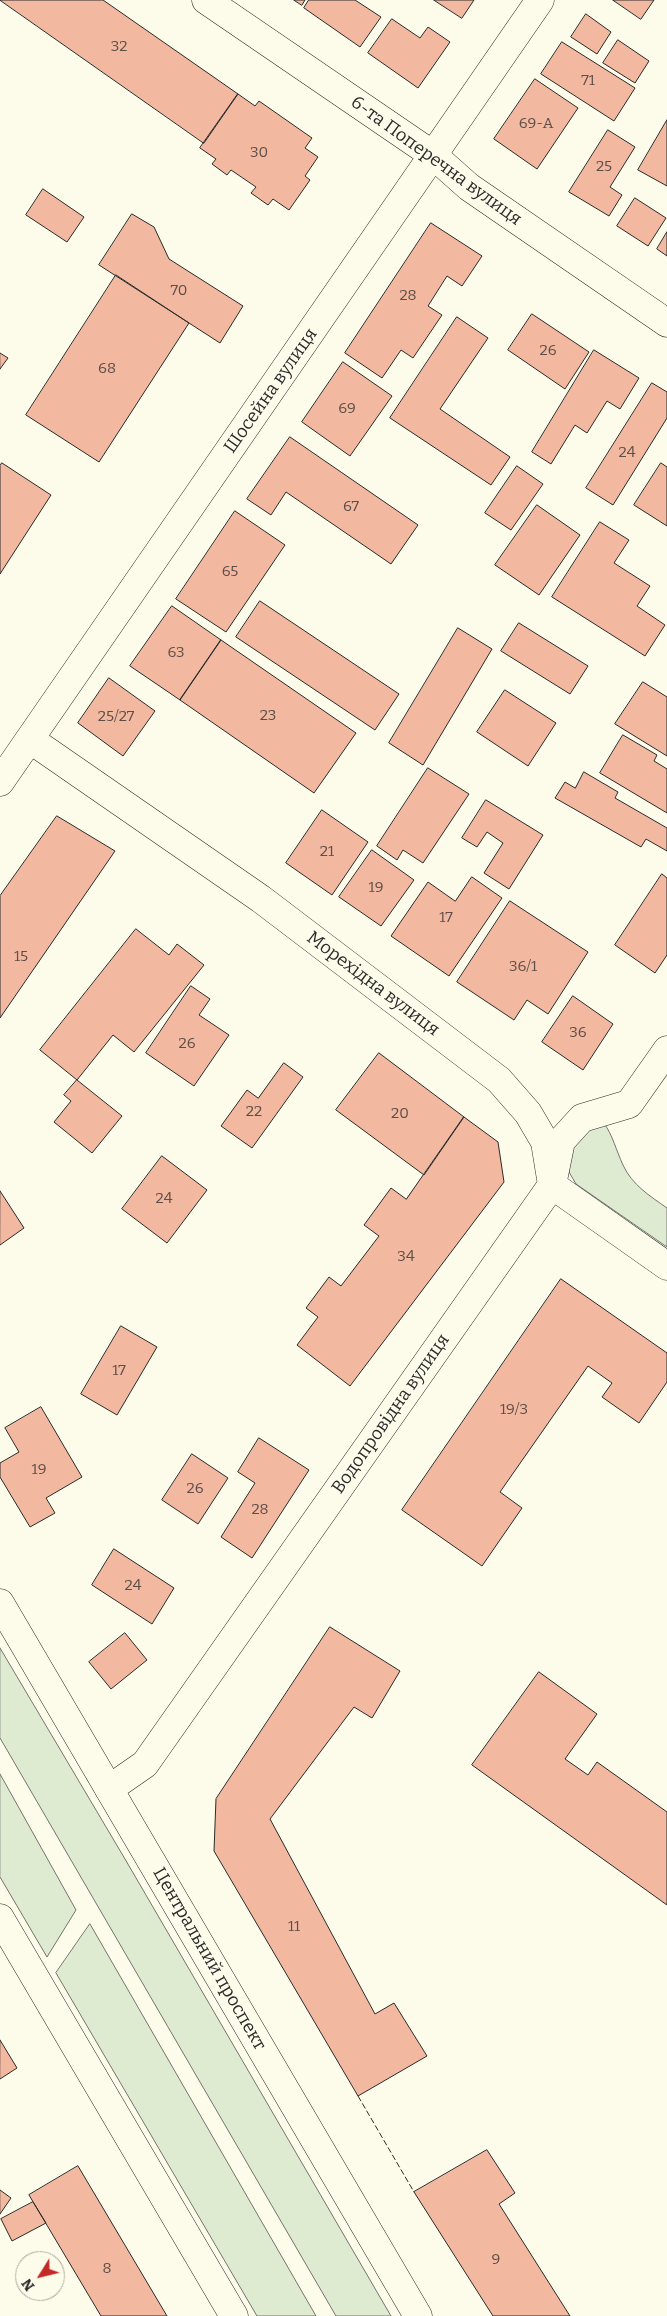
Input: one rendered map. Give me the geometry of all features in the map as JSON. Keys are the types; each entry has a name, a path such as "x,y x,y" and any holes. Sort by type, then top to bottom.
{"street":[{"name":"6-та Поперечна вулиця","path":"206,0 433,155 468,187 667,323"},
{"name":"Шосейна вулиця","path":"0,782 540,0"},
{"name":"Морехідна вулиця","path":"30,740 261,899 499,1080 528,1113 545,1142 552,1185"},
{"name":"Водопровідна вулиця","path":"109,1789 145,1764 552,1185 561,1141 582,1118 630,1104 667,1050"},
{"path":"552,1185 667,1266"},
{"name":"Центральний проспект","path":"0,1603 418,2316"},
{"path":"0,1918 234,2316"}],"green space":[{"path":"604,1123 631,1178 642,1190 667,1208 667,1247 576,1184 569,1172 569,1142 588,1124"},
{"path":"0,1648 391,2316 336,2316 0,1738"},
{"path":"0,1774 76,1910 47,1957 0,1877"},
{"path":"90,1924 316,2316 257,2316 56,1973"}],"building":[{"path":"0,0 103,0 238,94 204,143"},
{"path":"294,0 305,0 302,5"},
{"path":"309,0 355,0 381,17 360,47 304,8"},
{"path":"434,0 474,0 462,18"},
{"path":"613,0 654,0 641,19"},
{"path":"586,14 611,32 597,54 571,37"},
{"path":"392,19 420,38 428,27 450,42 418,88 368,53"},
{"path":"618,40 649,61 635,83 603,63"},
{"path":"562,42 635,88 614,121 541,74"},
{"path":"535,79 578,108 537,169 494,139"},
{"path":"238,94 255,106 259,101 312,138 305,148 318,157 305,176 310,180 289,210 273,199 268,205 251,193 256,187 231,170 227,175 212,164 216,159 200,148"},
{"path":"667,120 667,186 638,170"},
{"path":"608,130 635,147 610,187 622,195 609,216 569,192"},
{"path":"43,189 84,217 67,242 26,215"},
{"path":"635,198 666,218 648,246 617,226"},
{"path":"132,214 154,227 169,259 243,306 220,343 99,265"},
{"path":"431,223 482,256 462,286 447,276 428,306 442,315 413,358 401,350 382,378 345,353"},
{"path":"667,232 667,256 657,249"},
{"path":"116,275 189,323 99,462 26,415"},
{"path":"532,314 589,352 565,389 508,350"},
{"path":"457,317 488,338 440,409 510,457 491,485 390,418"},
{"path":"594,350 639,378 620,409 607,401 587,433 575,425 551,464 532,452"},
{"path":"0,353 8,358 0,369"},
{"path":"343,362 392,396 350,456 302,422"},
{"path":"652,383 667,392 667,418 613,505 586,488"},
{"path":"290,437 418,525 391,564 286,492 271,515 247,499"},
{"path":"2,463 51,495 0,574 0,466"},
{"path":"661,463 667,467 667,526 634,505"},
{"path":"517,466 543,484 511,530 485,513"},
{"path":"537,505 580,535 539,595 495,565"},
{"path":"235,511 285,545 226,632 176,599"},
{"path":"600,522 629,540 614,563 650,586 637,606 665,625 645,656 552,597"},
{"path":"260,601 399,694 375,730 236,637"},
{"path":"172,606 221,640 180,700 130,666"},
{"path":"519,623 588,666 570,694 501,651"},
{"path":"458,628 492,649 423,765 389,743"},
{"path":"221,640 356,733 314,793 180,700"},
{"path":"109,678 155,711 123,756 78,723"},
{"path":"643,682 667,697 667,756 615,724"},
{"path":"505,690 556,723 528,766 477,732"},
{"path":"623,735 657,755 654,761 667,769 667,813 600,773"},
{"path":"428,768 469,794 423,863 403,850 397,860 377,846"},
{"path":"584,772 618,792 615,798 667,828 667,851 646,839 641,847 555,798 565,782 575,788"},
{"path":"486,800 543,835 509,889 484,873 503,843 487,832 477,847 462,838"},
{"path":"322,810 368,842 332,895 286,863"},
{"path":"57,816 115,851 0,1018 0,896"},
{"path":"372,850 414,880 381,926 339,897"},
{"path":"662,874 667,878 667,955 655,973 615,945"},
{"path":"472,877 502,898 449,976 391,936 428,882 455,901"},
{"path":"510,901 588,952 548,1014 527,1000 514,1020 457,982"},
{"path":"136,929 169,955 177,944 204,965 134,1052 113,1035 77,1080 40,1050"},
{"path":"191,986 210,999 199,1015 229,1035 194,1086 146,1053"},
{"path":"573,996 613,1024 583,1070 542,1042"},
{"path":"379,1053 464,1117 424,1175 336,1110"},
{"path":"284,1063 303,1077 252,1148 221,1126 247,1090 258,1098"},
{"path":"77,1080 122,1116 92,1153 54,1122 71,1101 64,1095"},
{"path":"464,1117 498,1142 504,1182 350,1386 297,1345 318,1317 306,1308 329,1277 341,1286 379,1236 364,1225 391,1188 406,1199"},
{"path":"162,1156 207,1190 167,1243 122,1209"},
{"path":"0,1191 24,1228 0,1245"},
{"path":"561,1279 667,1353 667,1382 639,1423 602,1397 612,1383 588,1366 500,1492 522,1508 482,1566 402,1510"},
{"path":"121,1326 157,1347 117,1415 81,1394"},
{"path":"41,1407 82,1477 46,1498 55,1513 30,1527 0,1477 0,1463 19,1452 5,1428"},
{"path":"259,1438 309,1470 252,1558 221,1537 255,1483 238,1472"},
{"path":"192,1454 228,1478 198,1524 162,1500"},
{"path":"114,1549 174,1588 152,1624 92,1585"},
{"path":"330,1627 400,1671 372,1718 354,1707 270,1819 375,2014 394,2003 427,2056 358,2096 214,1851 216,1799"},
{"path":"125,1633 147,1660 111,1689 89,1662"},
{"path":"539,1672 597,1714 565,1759 588,1775 597,1762 667,1812 667,1905 472,1765"},
{"path":"0,2040 17,2068 0,2079"},
{"path":"487,2150 515,2193 499,2204 570,2316 493,2316 414,2192"},
{"path":"78,2166 167,2316 101,2316 65,2256 65,2251 62,2251 29,2195"},
{"path":"0,2190 11,2198 0,2214"},
{"path":"33,2202 46,2223 12,2241 1,2219"}],"fence":[{"path":"358,2096 414,2192"}]}
